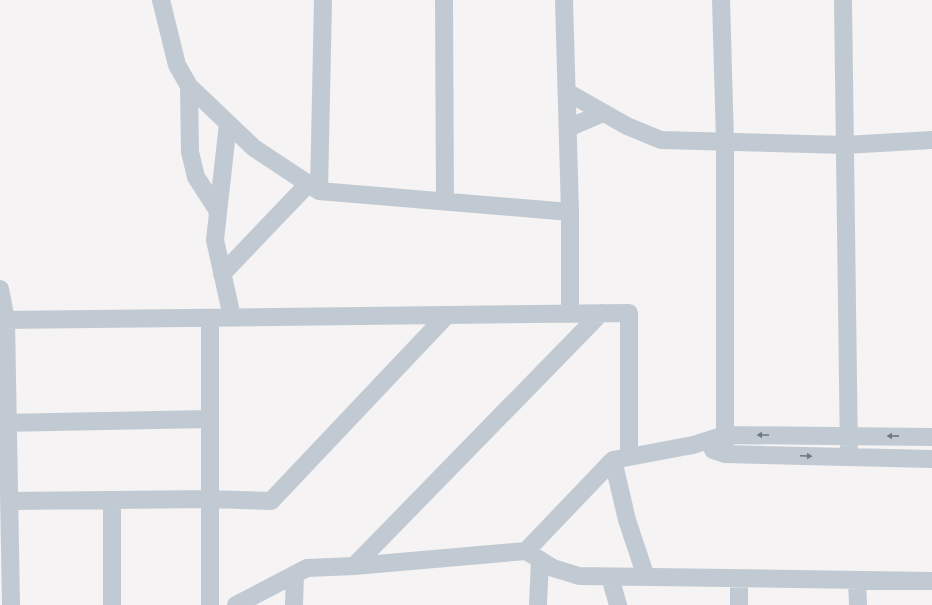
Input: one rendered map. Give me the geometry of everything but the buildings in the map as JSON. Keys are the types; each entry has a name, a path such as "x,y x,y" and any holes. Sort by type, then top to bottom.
{"street":[{"path":"222,274 314,187 323,0"},
{"path":"444,0 445,201"},
{"path":"564,0 570,212 570,314"},
{"path":"722,0 725,142 725,454"},
{"path":"843,0 849,457"},
{"path":"164,3 177,65 189,86 254,148 314,187 445,201 570,212"},
{"path":"189,86 190,152 196,177 218,211"},
{"path":"566,92 627,126 660,140 845,145 932,140"},
{"path":"568,128 602,113"},
{"path":"228,123 215,240 232,317"},
{"path":"0,289 3,320 4,423 9,501 5,521 11,605"},
{"path":"354,566 601,313"},
{"path":"3,320 629,313 621,458 627,520 646,577"},
{"path":"9,501 210,499 270,501 447,315"},
{"path":"210,318 210,605"},
{"path":"4,423 210,419"},
{"path":"538,605 533,555 621,458 693,445 725,435 932,437"},
{"path":"693,445 725,454 932,459"},
{"path":"112,500 112,605"},
{"path":"245,603 307,568 533,555 553,568 579,576 932,581"},
{"path":"294,605 295,574"},
{"path":"610,577 618,605"},
{"path":"739,579 739,605"},
{"path":"857,580 858,605"}]}
